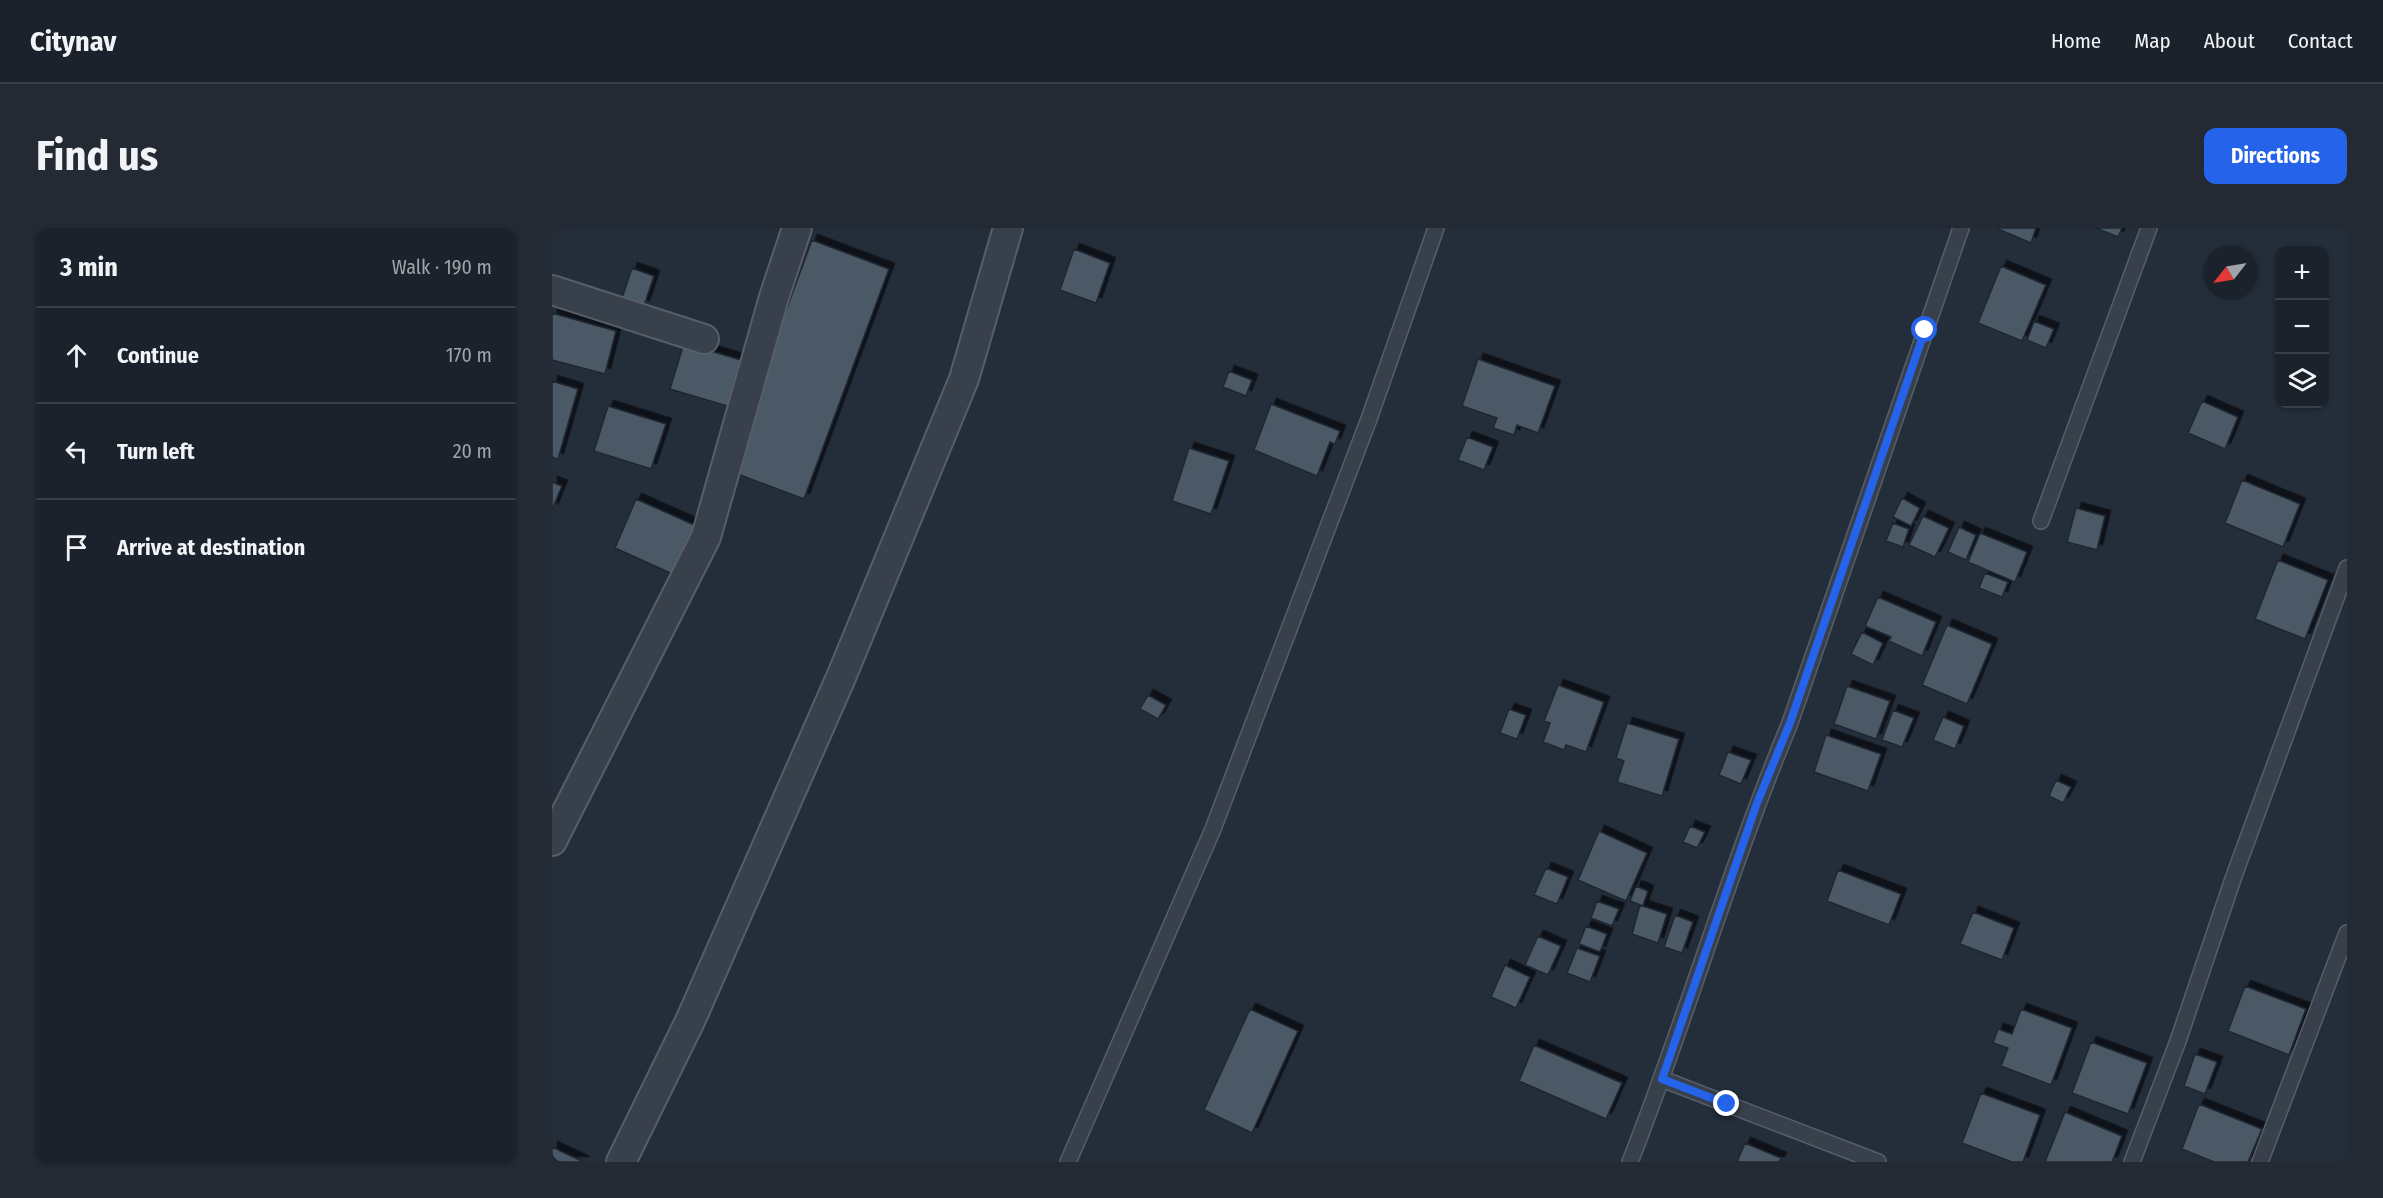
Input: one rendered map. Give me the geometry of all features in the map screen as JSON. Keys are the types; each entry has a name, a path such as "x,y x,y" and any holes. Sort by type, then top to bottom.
{"street":[{"path":"552,841 706,537 774,297 797,228"},
{"path":"621,1162 691,1019 842,675 964,379 1008,228"},
{"path":"552,290 704,339"}],"lane":[{"path":"1068,1162 1213,829 1369,419 1436,228"},
{"path":"1630,1162 1662,1079 1757,803 1790,723 1960,228"},
{"path":"2041,521 2149,228"},
{"path":"2132,1162 2178,1041 2234,876 2347,568"},
{"path":"2260,1162 2347,933"},
{"path":"1662,1079 1878,1162"}],"building":[{"path":"1996,228 2036,228 2031,243"},
{"path":"2096,228 2122,228 2118,237"},
{"path":"812,240 889,269 804,499 727,470"},
{"path":"1074,249 1110,263 1096,303 1060,290"},
{"path":"2001,266 2046,285 2022,341 1978,323"},
{"path":"632,268 654,276 644,306 622,298"},
{"path":"552,313 616,331 605,374 552,360"},
{"path":"2034,321 2054,329 2046,348 2027,340"},
{"path":"684,343 751,363 737,409 670,389"},
{"path":"1478,359 1555,386 1538,433 1517,425 1514,435 1493,428 1497,418 1462,406"},
{"path":"1229,371 1252,380 1246,396 1223,387"},
{"path":"552,381 578,389 558,459 552,457"},
{"path":"2202,401 2238,417 2225,449 2188,433"},
{"path":"1271,404 1340,431 1335,444 1330,442 1317,476 1254,450"},
{"path":"608,406 666,424 651,469 594,451"},
{"path":"1467,437 1493,447 1484,470 1458,460"},
{"path":"1189,448 1229,461 1211,514 1172,501"},
{"path":"2242,480 2300,504 2283,547 2225,523"},
{"path":"552,482 562,486 552,510"},
{"path":"1902,498 1920,508 1911,526 1893,517"},
{"path":"636,499 699,527 677,576 615,548"},
{"path":"2076,508 2105,516 2097,550 2067,542"},
{"path":"1923,516 1949,528 1935,557 1909,545"},
{"path":"1893,523 1909,529 1903,547 1886,541"},
{"path":"1959,527 1976,535 1966,560 1948,552"},
{"path":"1980,533 2027,552 2015,582 1968,562"},
{"path":"2278,560 2328,580 2305,639 2255,619"},
{"path":"1985,573 2008,582 2002,597 1979,588"},
{"path":"1878,597 1936,622 1922,656 1889,641 1891,637 1865,626"},
{"path":"1947,625 1992,644 1967,704 1922,685"},
{"path":"1862,632 1883,643 1873,665 1851,654"},
{"path":"1558,685 1604,702 1586,752 1566,745 1564,750 1543,742 1550,723 1544,721"},
{"path":"1847,686 1890,701 1876,739 1834,724"},
{"path":"1148,695 1166,705 1158,719 1140,709"},
{"path":"1509,709 1526,715 1517,739 1500,733"},
{"path":"1893,710 1914,718 1902,747 1882,740"},
{"path":"1943,717 1964,726 1955,749 1933,740"},
{"path":"1627,723 1679,739 1662,796 1617,782 1624,761 1616,758"},
{"path":"1826,735 1881,754 1868,791 1814,772"},
{"path":"1728,752 1751,760 1741,784 1719,775"},
{"path":"2056,780 2071,787 2063,803 2049,796"},
{"path":"1690,826 1705,832 1697,848 1683,842"},
{"path":"1599,831 1647,853 1626,901 1578,880"},
{"path":"1546,868 1568,877 1557,904 1534,895"},
{"path":"1838,870 1901,894 1889,925 1827,901"},
{"path":"1636,886 1648,891 1643,906 1630,901"},
{"path":"1597,901 1619,909 1612,926 1591,918"},
{"path":"1640,905 1667,914 1658,943 1632,934"},
{"path":"1973,912 2014,928 2002,960 1960,944"},
{"path":"1675,915 1693,922 1682,953 1664,947"},
{"path":"1586,926 1607,934 1600,952 1579,944"},
{"path":"1538,936 1561,946 1548,975 1525,965"},
{"path":"1577,948 1600,956 1590,982 1567,973"},
{"path":"1505,965 1530,977 1516,1008 1491,997"},
{"path":"2245,986 2306,1009 2289,1055 2228,1031"},
{"path":"1250,1009 1298,1031 1252,1133 1204,1110"},
{"path":"2021,1009 2072,1028 2051,1085 2001,1066 2008,1048 1993,1043 1998,1029 2012,1034"},
{"path":"2091,1042 2147,1063 2128,1114 2072,1093"},
{"path":"1534,1045 1622,1083 1606,1119 1519,1081"},
{"path":"2195,1054 2217,1062 2205,1094 2184,1086"},
{"path":"1981,1093 2040,1115 2023,1162 2012,1162 1962,1143"},
{"path":"2199,1104 2262,1129 2248,1162 2214,1162 2182,1149"},
{"path":"2065,1112 2122,1136 2112,1162 2045,1162"},
{"path":"1745,1143 1781,1158 1779,1162 1737,1162"},
{"path":"552,1147 584,1162 552,1162"}],"route":[{"path":"1727,1104 1662,1079 1757,803 1790,723 1925,330"}]}
